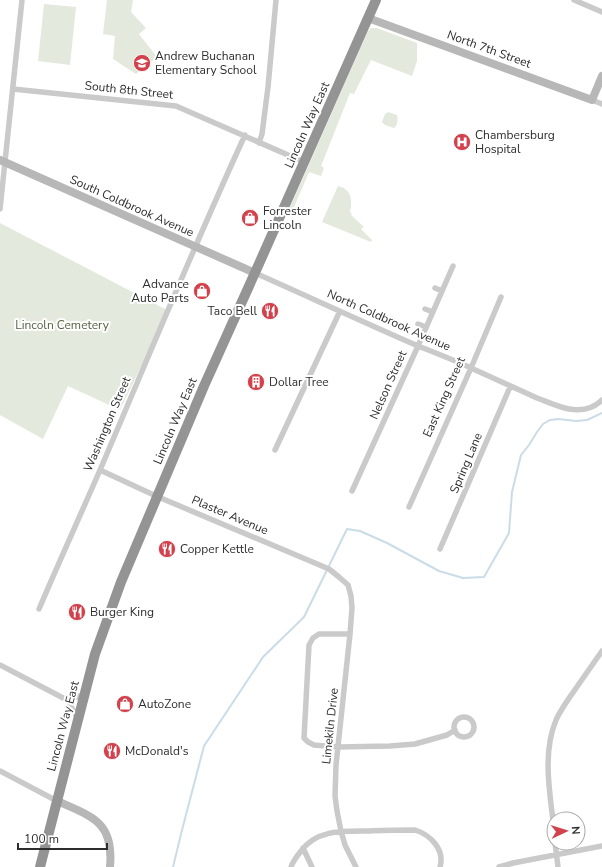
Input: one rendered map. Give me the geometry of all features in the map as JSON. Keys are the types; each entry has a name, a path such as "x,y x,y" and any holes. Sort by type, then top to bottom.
{"highway":[{"name":"Lincoln Way East","path":"40,867 84,695 108,617 121,582 156,496 204,386 376,0"}],"street":[{"path":"0,209 2,161 22,0"},
{"path":"259,143 262,134 265,110 276,0"},
{"path":"574,0 602,12"},
{"name":"North 7th Street","path":"368,18 602,104"},
{"path":"592,100 602,76"},
{"name":"South 8th Street","path":"12,89 176,106 304,162"},
{"name":"Washington Street","path":"39,609 100,470 148,354 245,136"},
{"name":"South Coldbrook Avenue","path":"2,161 255,273"},
{"name":"Nelson Street","path":"352,491 453,266"},
{"name":"North Coldbrook Avenue","path":"255,273 471,368 510,387 555,405 577,410 592,407 602,400"},
{"path":"435,288 442,291"},
{"name":"East King Street","path":"409,507 501,297"},
{"path":"425,309 433,312"},
{"path":"275,450 340,311"},
{"path":"418,324 426,327"},
{"name":"Spring Lane","path":"440,549 510,387"},
{"name":"Plaster Avenue","path":"100,470 156,496 330,569 348,585"},
{"name":"Limekiln Drive","path":"348,585 352,608 338,747 335,796 336,811 345,845 356,867"},
{"path":"350,634 319,634 313,638 309,645 304,738 308,742 314,745 338,747 415,744 442,736 455,730"},
{"path":"552,811 548,766 549,746 556,720 602,650"},
{"path":"0,665 67,700 78,718"},
{"path":"67,700 84,695"},
{"path":"0,771 88,816 103,828 110,842 110,867"},
{"path":"291,867 303,848 320,836 341,831 415,830 426,835 437,846 441,859 440,867"},
{"path":"499,867 507,864 602,846"},
{"path":"303,848 312,867"},
{"path":"556,851 558,867"}],"green space":[{"path":"107,0 133,0 131,12 146,28 139,34 157,57 136,74 113,59 115,36 103,34"},
{"path":"44,4 76,7 70,65 38,61"},
{"path":"371,28 377,28 417,43 417,61 412,76 371,60 354,94 350,93 321,166 324,168 321,176 309,172 291,214 288,212 368,31"},
{"path":"388,112 397,115 398,119 394,128 385,125 382,122 385,114"},
{"path":"338,186 344,188 349,193 351,202 350,211 352,216 364,227 361,229 372,240 371,242 322,222"},
{"name":"Lincoln Cemetery","path":"0,223 167,310 120,410 68,386 43,439 0,415"}],"waterway":[{"path":"173,867 204,746 263,657 304,617 347,529 360,531 387,543 439,571 463,578 484,577 509,533 512,492 521,455 537,432 543,424 550,420 587,420 602,413"}],"place":[{"name":"Andrew Buchanan Elementary School","path":"142,63"},
{"name":"Chambersburg Hospital","path":"462,142"},
{"name":"Forrester Lincoln","path":"250,218"},
{"name":"Advance Auto Parts","path":"202,291"},
{"name":"Taco Bell","path":"270,311"},
{"name":"Dollar Tree","path":"256,382"},
{"name":"Copper Kettle","path":"167,549"},
{"name":"Burger King","path":"77,612"},
{"name":"AutoZone","path":"125,704"},
{"name":"McDonald's","path":"112,751"}]}
